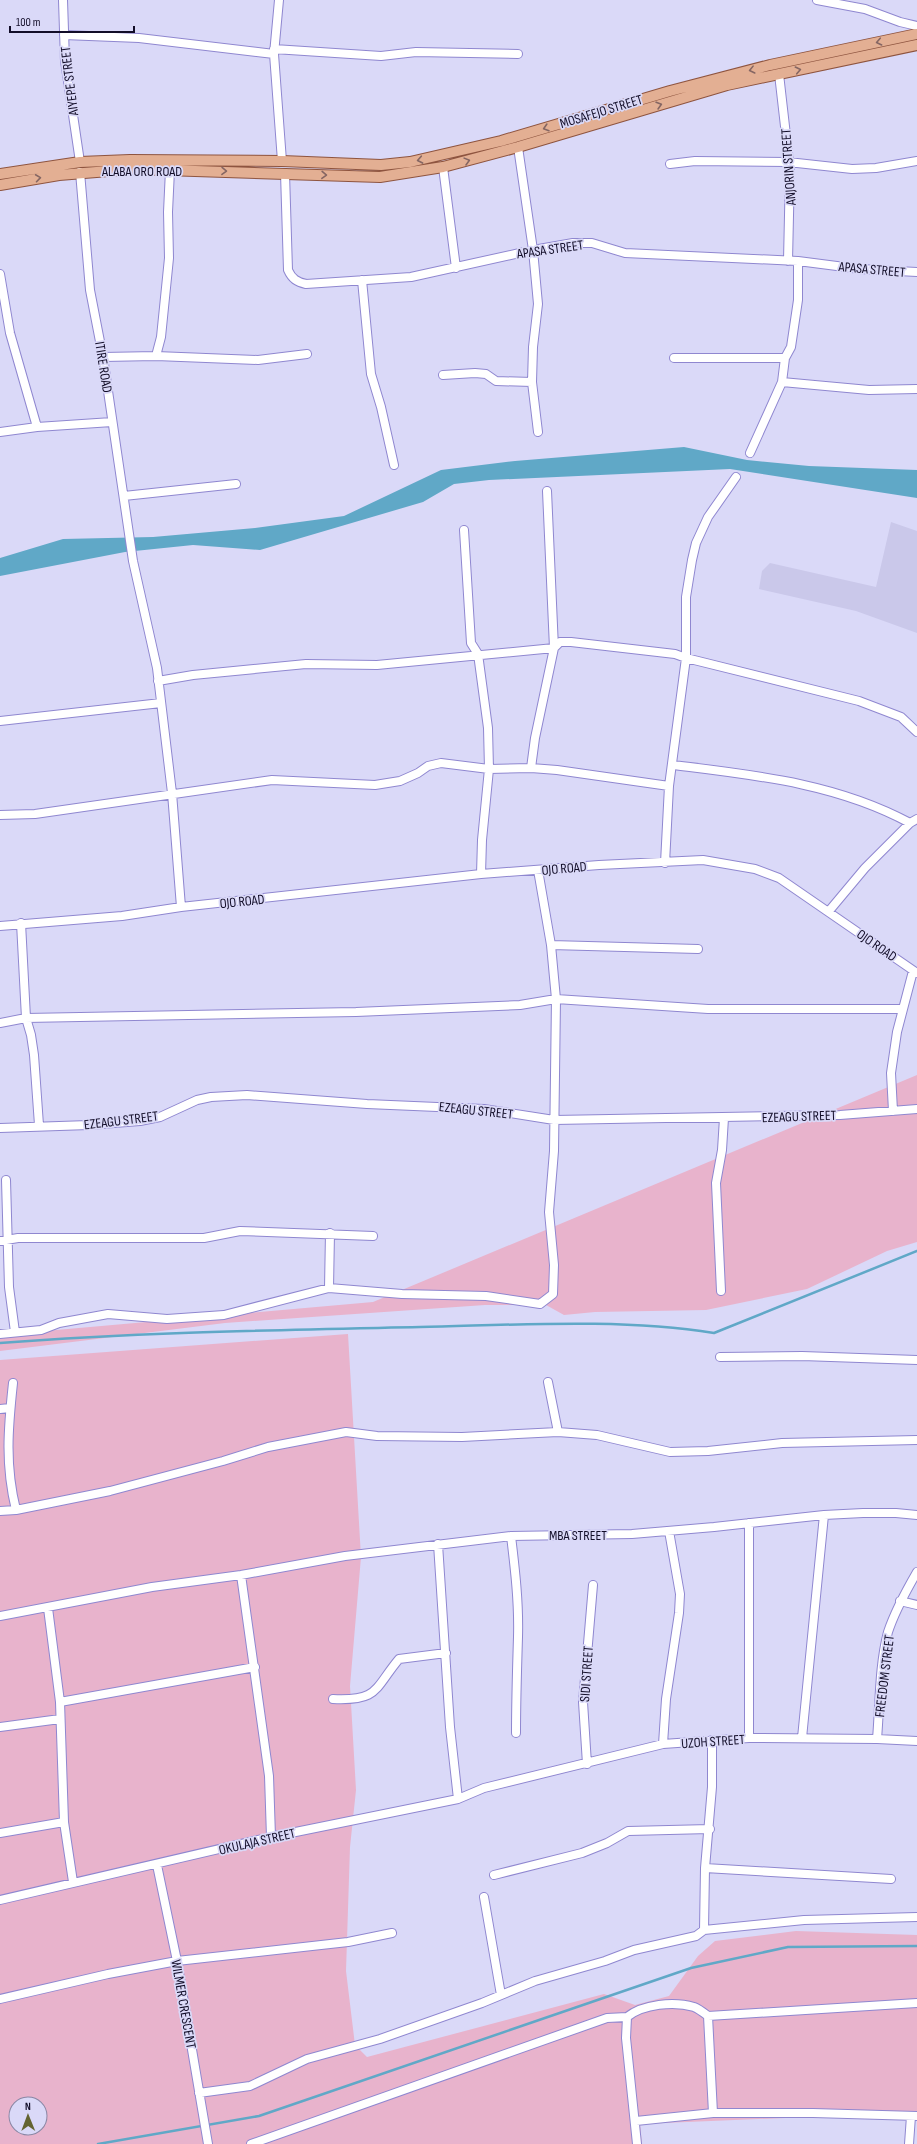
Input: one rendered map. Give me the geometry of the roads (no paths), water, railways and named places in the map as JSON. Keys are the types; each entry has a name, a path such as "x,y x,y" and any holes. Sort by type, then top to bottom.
{"main road":[{"name":"MOSAFEJO STREET","path":"282,161 381,165 438,156 501,141 670,91 814,55 917,34"},
{"name":"MOSAFEJO STREET","path":"285,173 380,177 443,167 518,147 726,85 917,45"},
{"path":"814,55 818,66"},
{"name":"ALABA ORO ROAD","path":"0,174 80,162 130,160 285,173"},
{"name":"ALABA ORO ROAD","path":"0,185 80,172 134,168 170,170 201,166 282,161"}],"street":[{"name":"AIYEPE STREET","path":"63,0 66,61 80,162"},
{"path":"279,0 274,51 282,161"},
{"path":"817,0 865,9 900,22 917,26"},
{"path":"64,35 139,38 274,51 381,56 416,52 518,54"},
{"name":"ANJORIN STREET","path":"779,74 791,202 788,261"},
{"path":"518,147 533,250 538,304 533,347 532,382 538,432"},
{"path":"670,164 695,161 788,162 852,169 876,168 917,161"},
{"path":"443,167 456,268"},
{"path":"156,356 161,337 169,258 168,212 170,170"},
{"name":"ITIRE ROAD","path":"80,172 90,290 103,357 133,561 158,681 172,793 181,908"},
{"name":"APASA STREET","path":"285,173 288,270 291,277 297,282 306,284 411,277 533,250 573,243 592,243 625,253 798,261 860,269 917,272"},
{"path":"750,453 782,382 785,358 791,347 798,300 798,261"},
{"path":"0,274 10,333 37,427"},
{"path":"362,280 371,374 381,407 394,464"},
{"path":"103,357 156,356 258,360 306,354"},
{"path":"674,358 785,358"},
{"path":"443,375 475,373 486,374 496,381 532,382"},
{"path":"782,382 869,390 917,388"},
{"path":"0,432 37,427 112,422"},
{"path":"665,863 669,786 673,765 686,658 686,597 696,543 708,517 736,477"},
{"path":"124,496 236,484"},
{"path":"531,768 535,738 554,648 547,491"},
{"path":"464,530 471,644 478,654 488,728 489,769 482,840 481,874"},
{"path":"158,681 192,675 306,664 376,665 424,662 478,654 554,648 560,642 571,642 675,654 686,658 860,700 901,717 917,732"},
{"path":"0,721 161,703"},
{"path":"0,815 48,812 172,793 272,780 375,784 400,781 418,773 428,766 441,763 489,769 531,768 669,786"},
{"path":"673,765 772,778 818,788 859,799 913,821 865,868 829,911"},
{"name":"OJO ROAD","path":"0,926 122,916 481,874 703,860 755,869 779,878 829,911 915,972"},
{"path":"0,1334 41,1330 58,1323 108,1314 167,1319 224,1315 329,1288 402,1294 486,1296 540,1304 553,1294 554,1265 549,1212 554,1120 556,999 551,945 538,870"},
{"path":"22,924 26,1018 31,1035 34,1055 39,1125"},
{"path":"551,945 698,949"},
{"path":"893,1110 891,1073 897,1032 915,972"},
{"path":"0,1023 26,1018 356,1012 520,1005 556,999 700,1009 903,1009"},
{"name":"EZEAGU STREET","path":"0,1128 39,1125 89,1125 140,1121 160,1117 197,1100 211,1097 247,1095 367,1104 484,1109 554,1120 840,1115 917,1109"},
{"path":"721,1291 716,1183 722,1150 724,1118"},
{"path":"6,1180 4,1240 15,1332"},
{"path":"4,1240 18,1238 204,1238 240,1231 330,1233 373,1236"},
{"path":"329,1288 330,1233"},
{"path":"720,1357 810,1356 917,1360"},
{"path":"548,1382 558,1432"},
{"path":"13,1384 7,1439 10,1485 16,1510"},
{"path":"0,1409 10,1408"},
{"path":"0,1511 16,1510 110,1491 223,1461 268,1447 346,1432 377,1436 462,1437 558,1432 597,1435 670,1452 708,1451 782,1443 917,1440"},
{"name":"MBA STREET","path":"0,1616 152,1587 241,1575 345,1556 438,1544 511,1536 632,1534 824,1515 896,1513 917,1515"},
{"path":"802,1738 824,1515"},
{"path":"749,1523 749,1738"},
{"path":"663,1744 666,1699 679,1613 680,1594 669,1531"},
{"path":"511,1536 516,1576 518,1636 515,1678 516,1733"},
{"path":"438,1544 450,1727 458,1799"},
{"name":"FREEDOM STREET","path":"877,1739 885,1649 888,1633 900,1601 917,1572"},
{"path":"241,1575 269,1776 271,1837"},
{"name":"SIDI STREET","path":"587,1764 583,1702 593,1585"},
{"path":"900,1601 917,1605"},
{"path":"48,1608 60,1702 64,1822 73,1882"},
{"path":"333,1699 352,1700 369,1695 380,1686 399,1659 446,1653"},
{"path":"60,1702 255,1667"},
{"path":"0,1727 60,1719"},
{"name":"UZOH STREET","path":"513,1782 663,1744 749,1738 877,1739 917,1741"},
{"path":"704,1930 705,1868 710,1828 712,1740"},
{"name":"OKULAJA STREET","path":"0,1900 73,1882 157,1865 271,1837 458,1799 484,1788 513,1782"},
{"path":"0,1833 64,1822"},
{"path":"494,1875 582,1853 607,1843 628,1831 710,1828"},
{"name":"WILMER CRESCENT","path":"157,1865 176,1961 208,2144"},
{"path":"705,1868 891,1879"},
{"path":"484,1897 501,1995"},
{"path":"199,2095 250,2086 314,2057 380,2039 535,1981 605,1962 634,1950 696,1936 704,1930 804,1920 917,1917"},
{"path":"0,1999 108,1974 176,1961 348,1942 392,1933"},
{"path":"251,2144 607,2018 627,2017 634,2012 660,2005 695,2007 708,2016 917,2003"},
{"path":"708,2016 713,2113"},
{"path":"627,2017 626,2038 636,2121 637,2144"},
{"path":"636,2121 713,2113 813,2113 914,2116 909,2144"}],"waterway":[{"path":"0,1343 105,1336 210,1332 530,1324 641,1325 714,1333 917,1251"},
{"path":"98,2144 259,2116 691,1968 788,1947 917,1946"}]}
